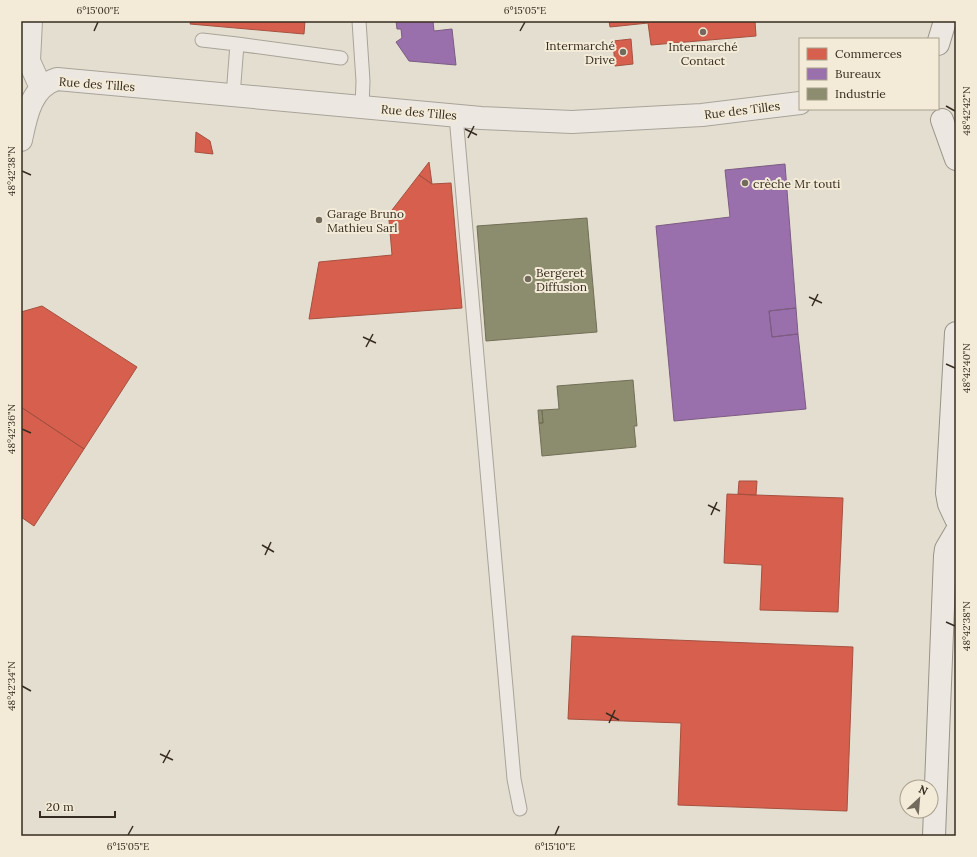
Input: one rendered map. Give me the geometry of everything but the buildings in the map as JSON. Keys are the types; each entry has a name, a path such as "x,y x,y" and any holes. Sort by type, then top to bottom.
{"street":[{"path":"21,140 30,105 41,88 29,61 32,21"},
{"path":"939,42 945,21"},
{"path":"939,45 956,39"},
{"name":"Rue des Tilles","path":"41,88 49,81 57,79 456,116 572,122 702,115 799,103"},
{"path":"939,115 956,159"},
{"path":"956,333 954,395 947,493 949,504 956,519"},
{"path":"934,836 945,556 946,549 956,532"}],"lane":[{"path":"359,21 363,81 362,108"},
{"path":"202,40 341,58"},
{"path":"233,96 237,44"},
{"path":"456,116 514,779 520,809"}],"place":[{"name":"Intermarché Contact","path":"703,32"},
{"name":"Intermarché Drive","path":"623,52"},
{"name":"crèche Mr touti","path":"745,183"},
{"name":"Garage Bruno Mathieu Sarl","path":"319,220"},
{"name":"Bergeret Diffusion","path":"528,279"}]}
